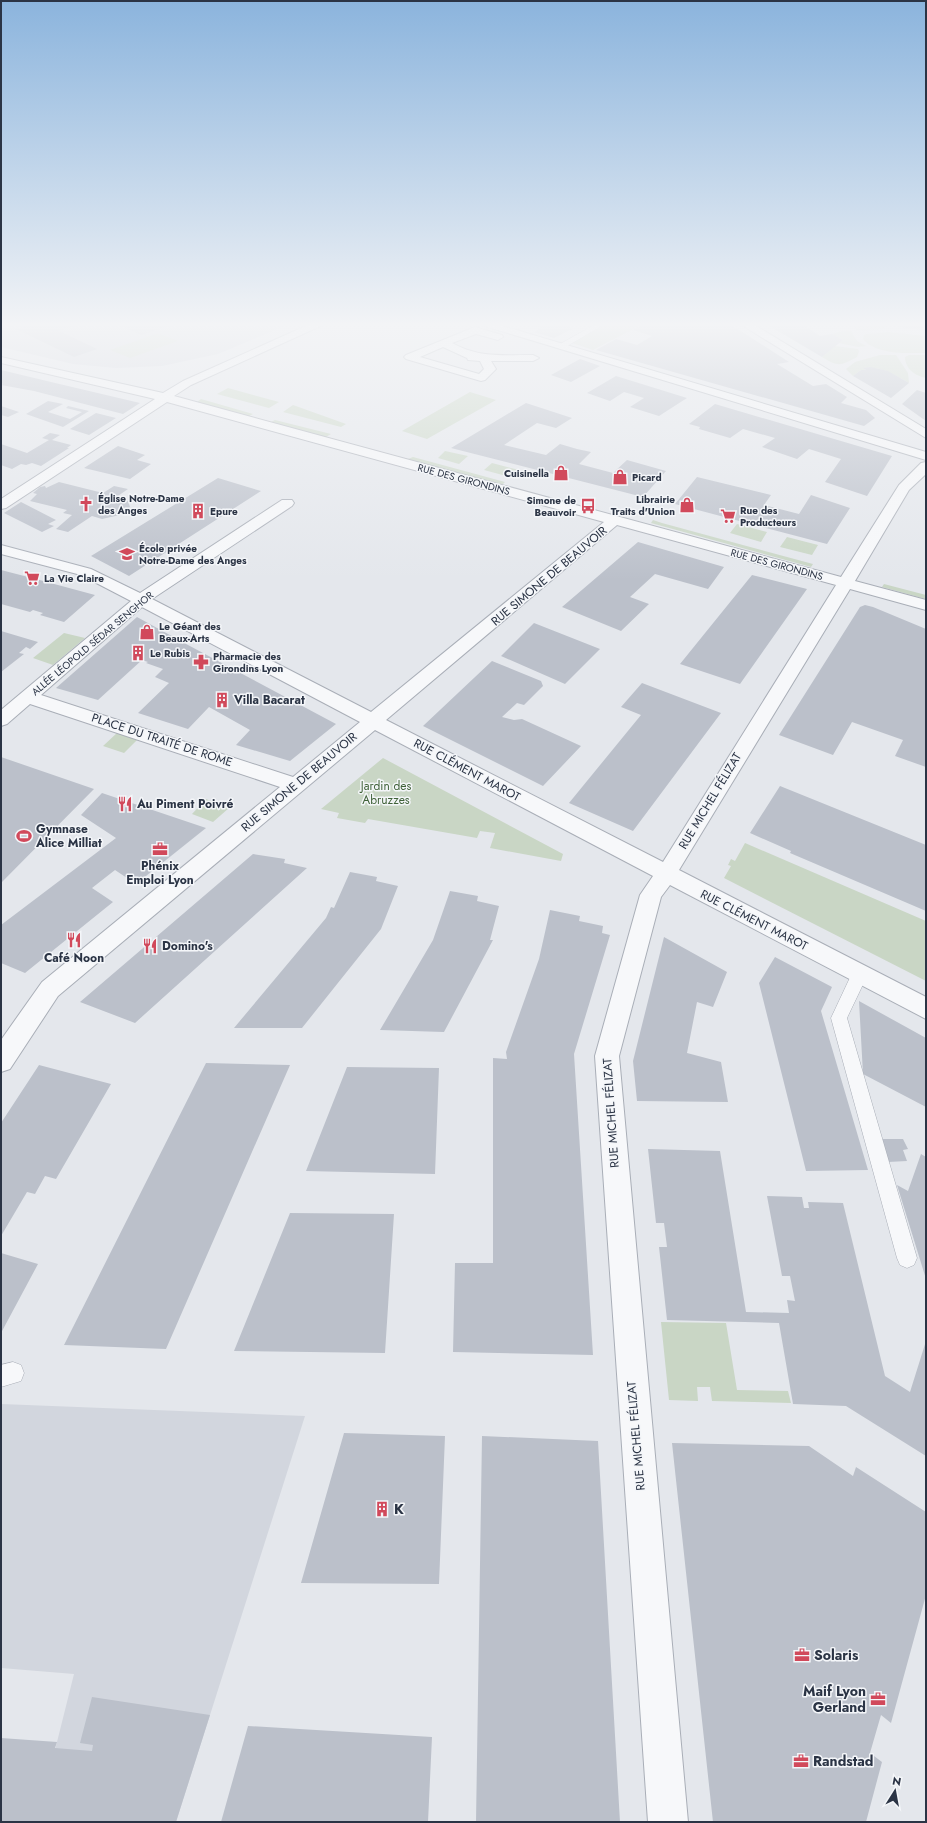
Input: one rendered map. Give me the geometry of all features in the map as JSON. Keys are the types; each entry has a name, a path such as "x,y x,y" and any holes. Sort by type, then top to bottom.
{"street":[{"path":"1,504 149,409"},
{"name":"RUE DES GIRONDINS","path":"207,409 926,605"},
{"path":"768,409 926,456"},
{"path":"885,409 926,434"},
{"name":"RUE MICHEL FÉLIZAT","path":"668,1822 606,1056 651,895 666,874 844,583 904,488 926,466"},
{"path":"6,486 21,491"},
{"name":"ALLÉE LÉOPOLD SÉDAR SENGHOR","path":"1,720 141,600 287,504"},
{"name":"RUE SIMONE DE BEAUVOIR","path":"1,1061 50,989 615,520"},
{"name":"RUE CLÉMENT MAROT","path":"1,549 86,572 926,1009"},
{"name":"PLACE DU TRAITÉ DE ROME","path":"27,697 297,785"}],"lane":[{"path":"860,974 839,1018 907,1258"}],"shaded area":[{"path":"1,1404 305,1416 176,1822 37,1822 74,1674 1,1668"}],"green space":[{"path":"223,409 236,409 253,414 249,416"},
{"path":"287,409 304,409 346,424 341,427 283,412"},
{"path":"440,409 480,409 427,439 402,431"},
{"path":"275,420 331,434 326,437 271,422"},
{"path":"445,451 468,456 459,464 438,458"},
{"path":"413,457 505,482 502,485 408,459"},
{"path":"492,463 519,470 510,477 484,470"},
{"path":"653,520 813,564 811,567 651,523"},
{"path":"737,524 767,532 761,542 730,533"},
{"path":"787,537 818,545 812,555 780,547"},
{"path":"884,584 926,595 926,599 882,587"},
{"path":"64,633 85,638 53,665 33,658"},
{"path":"117,733 137,740 124,753 103,746"},
{"name":"Jardin des Abruzzes","path":"383,758 563,854 561,861 490,848 495,833 480,831 477,838 368,819 365,823 337,818 339,813 321,809"},
{"path":"206,799 229,808 213,822 192,814"},
{"path":"745,843 926,921 926,981 724,878 731,866 728,865 731,859 735,861"},
{"path":"661,1322 726,1323 737,1390 788,1391 791,1403 712,1401 710,1387 697,1387 698,1401 669,1400"}],"building":[{"path":"1,409 10,409 19,412 8,417 1,415"},
{"path":"34,409 53,409 48,412 70,419 82,412 70,409 89,411 63,427 26,414"},
{"path":"104,409 131,409 123,414"},
{"path":"516,409 545,409 572,418 556,428 537,423 504,445 546,455 560,444 591,452 579,464 613,473 627,460 666,471 643,497 451,448"},
{"path":"637,409 670,409 659,416"},
{"path":"708,409 732,409 892,456 867,496 825,482 841,459 809,449 797,459 762,447 775,438 743,429 730,438 699,429 700,427 689,424"},
{"path":"804,409 866,410 875,418 864,426"},
{"path":"909,409 926,409 926,421"},
{"path":"96,413 116,418 89,435 70,429"},
{"path":"50,433 60,435 52,440 71,445 67,448 69,448 41,466 32,463 26,465 21,464 12,469 1,465 1,444 27,453 49,440 42,438"},
{"path":"118,446 145,455 137,460 151,464 130,479 84,468"},
{"path":"697,477 771,495 764,505 799,514 811,495 850,508 827,544 675,504"},
{"name":"Epure","path":"218,478 261,491 129,576 91,556"},
{"name":"Église Notre-Dame des Anges","path":"59,482 103,493 114,486 128,489 115,498 128,501 130,507 120,515 102,519 92,516 68,532 56,529 72,515 63,513 67,510 30,501 37,494 33,493 40,487 45,486 46,488"},
{"path":"21,502 56,520 48,524 54,526 42,532 4,513"},
{"path":"638,542 724,567 708,589 655,574 630,597 649,604 621,631 562,607"},
{"path":"1,570 95,595 64,622 40,615 43,613 33,610 30,612 1,604"},
{"path":"752,575 807,589 740,684 680,664"},
{"path":"865,605 926,629 926,767 895,756 903,740 852,722 833,755 779,735 860,607"},
{"name":"Villa Bacarat","path":"137,617 336,724 290,761 236,745 250,730 209,707 188,729 138,713 169,683 155,677 163,669 142,660 98,700 56,688"},
{"path":"534,623 600,649 565,684 501,656"},
{"path":"1,631 38,642 30,649 26,647 19,653 24,654 1,672"},
{"path":"492,661 541,681 543,686 524,705 517,703 502,717 514,720 522,719 581,746 543,786 423,726"},
{"path":"642,683 721,713 633,831 569,803 641,715 621,707"},
{"name":"Gymnase Alice Milliat","path":"1,757 94,789 1,883"},
{"path":"780,786 926,845 926,911 790,853 791,851 750,833"},
{"path":"102,793 206,828 136,884 115,870 92,888 113,902 25,973 1,963 1,925 116,838 81,815"},
{"path":"253,854 285,859 284,863 307,868 135,1023 80,1002"},
{"path":"350,872 377,877 376,881 398,886 381,929 302,1028 234,1028 326,918 331,907 334,908"},
{"path":"450,891 478,896 477,901 499,906 490,940 493,940 444,1032 380,1030 433,940"},
{"path":"550,910 580,916 579,921 603,926 602,933 610,935 574,1054 593,1355 453,1352 455,1263 493,1263 493,1058 507,1059 506,1052 539,959"},
{"path":"664,937 727,972 713,1007 697,1002 687,1053 721,1062 728,1102 637,1101 633,1061"},
{"path":"775,957 832,987 821,1011 868,1170 806,1171 759,983"},
{"path":"859,1001 926,1038 926,1107 863,1074"},
{"path":"206,1063 290,1065 166,1349 64,1345"},
{"path":"39,1065 111,1084 56,1179 45,1176 35,1194 27,1192 1,1236 1,1123"},
{"path":"347,1067 439,1068 435,1174 306,1171"},
{"path":"881,1139 903,1139 908,1149 903,1150 907,1161 888,1162"},
{"path":"648,1149 720,1151 746,1312 789,1313 787,1300 795,1301 790,1276 782,1276 767,1196 802,1197 804,1208 809,1208 808,1202 843,1203 885,1376 910,1392 926,1341 926,1456 846,1406 793,1404 779,1323 667,1320 659,1247 667,1247 664,1223 656,1223"},
{"path":"921,1154 926,1157 926,1279 897,1185 908,1191"},
{"path":"290,1213 394,1214 385,1353 234,1351"},
{"path":"1,1253 38,1264 1,1333"},
{"name":"K","path":"344,1433 445,1436 439,1584 301,1583"},
{"path":"482,1436 598,1441 620,1822 476,1822"},
{"name":"Solaris","path":"672,1443 809,1446 853,1476 856,1467 926,1512 926,1595 891,1723 881,1715 870,1753 882,1762 866,1822 713,1822"},
{"path":"92,1697 210,1715 176,1822 1,1822 1,1738 57,1742 55,1748 92,1751 93,1745 80,1743"},
{"path":"248,1726 432,1737 428,1822 221,1822"}],"place":[{"name":"Cuisinella","path":"561,473"},
{"name":"Picard","path":"620,477"},
{"name":"Église Notre-Dame des Anges","path":"86,504"},
{"name":"Librairie Traits d'Union","path":"687,505"},
{"name":"Simone de Beauvoir","path":"588,506"},
{"name":"Epure","path":"198,511"},
{"name":"Rue des Producteurs","path":"728,516"},
{"name":"École privée Notre-Dame des Anges","path":"127,554"},
{"name":"La Vie Claire","path":"32,578"},
{"name":"Le Géant des Beaux-Arts","path":"147,632"},
{"name":"Le Rubis","path":"138,653"},
{"name":"Pharmacie des Girondins Lyon","path":"201,662"},
{"name":"Villa Bacarat","path":"222,700"},
{"name":"Au Piment Poivré","path":"125,804"},
{"name":"Gymnase Alice Milliat","path":"24,836"},
{"name":"Phénix Emploi Lyon","path":"160,849"},
{"name":"Café Noon","path":"74,940"},
{"name":"Domino's","path":"150,946"},
{"name":"K","path":"382,1509"},
{"name":"Solaris","path":"802,1655"},
{"name":"Maif Lyon Gerland","path":"878,1699"},
{"name":"Randstad","path":"801,1761"}]}
